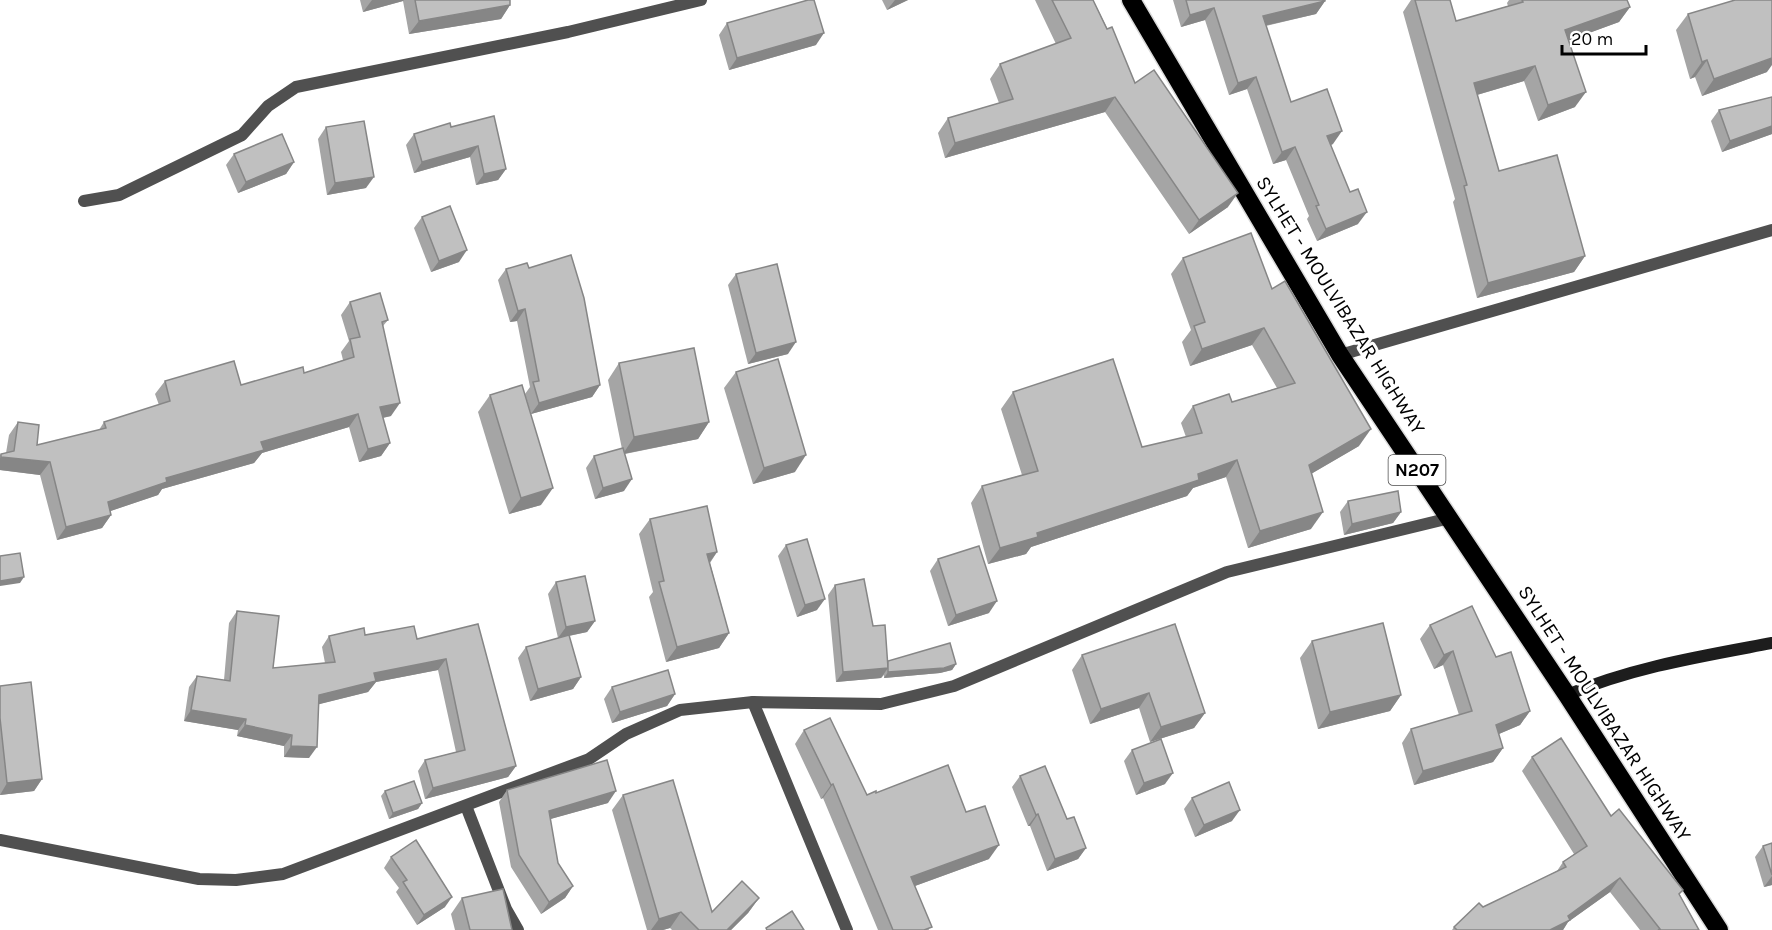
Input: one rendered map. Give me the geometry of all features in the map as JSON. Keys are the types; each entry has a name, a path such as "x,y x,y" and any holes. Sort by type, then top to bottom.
{"highway":[{"name":"SYLHET - MOULVIBAZAR HIGHWAY","path":"1131,0 1340,355 1567,695 1719,930"}],"street":[{"path":"84,201 119,195 242,135 268,106 296,87 568,32 701,0"},
{"path":"1340,355 1772,230"},
{"path":"0,840 199,879 236,880 283,874 589,759 626,734 680,710 753,702 881,704 944,688 1227,572 1450,518"},
{"path":"1567,695 1594,684 1674,661 1772,643"},
{"path":"753,702 847,930"},
{"path":"466,806 506,909 518,930"}],"building":[{"path":"415,0 510,0 510,5 419,21"},
{"path":"814,0 824,33 737,58 727,23"},
{"path":"1052,0 1093,0 1107,29 1112,27 1135,83 1154,70 1238,193 1199,220 1115,97 955,143 948,118 1013,99 1000,64 1071,38"},
{"path":"1186,0 1325,0 1263,16 1291,102 1327,89 1342,131 1327,136 1350,192 1358,189 1367,212 1326,229 1316,206 1319,205 1295,147 1282,152 1256,77 1238,83 1214,8 1190,15"},
{"path":"1415,0 1450,0 1456,21 1523,2 1522,0 1627,0 1630,7 1565,30 1586,92 1548,105 1535,66 1474,83 1499,171 1557,155 1585,256 1488,283 1464,186 1467,185"},
{"path":"1735,0 1772,0 1772,58 1714,79 1707,60 1702,62 1688,14"},
{"path":"1772,97 1772,126 1730,141 1719,110"},
{"path":"494,116 506,169 484,174 478,146 422,162 414,134 450,123 451,127"},
{"path":"364,121 374,177 335,183 326,127"},
{"path":"282,134 294,162 246,182 234,154"},
{"path":"450,206 467,250 439,261 422,217"},
{"path":"1251,233 1272,289 1285,281 1371,429 1309,465 1323,512 1260,531 1237,460 1198,474 1199,480 1037,533 1038,537 1000,548 982,486 1038,471 1013,392 1113,359 1142,447 1202,433 1193,406 1229,394 1232,402 1295,383 1264,328 1202,349 1194,326 1205,322 1183,258"},
{"path":"571,255 584,298 600,385 539,403 533,382 539,381 525,309 518,311 506,269 527,263 529,268"},
{"path":"777,264 796,342 756,353 736,274"},
{"path":"380,293 388,320 382,322 400,403 380,407 390,443 368,449 358,414 261,442 264,450 166,478 167,482 108,502 111,515 66,527 50,462 1,457 1,454 14,451 18,422 39,425 37,445 106,428 104,422 170,401 165,381 234,361 241,385 303,367 304,373 354,357 350,339 360,337 350,302"},
{"path":"694,348 709,422 634,437 619,363"},
{"path":"778,359 806,455 764,468 736,372"},
{"path":"522,385 553,488 521,498 490,395"},
{"path":"623,448 632,479 603,488 594,456"},
{"path":"1398,491 1401,512 1352,524 1348,501"},
{"path":"707,506 717,552 707,554 729,633 677,647 659,582 664,581 650,519"},
{"path":"807,539 825,599 805,605 786,545"},
{"path":"979,546 997,601 956,615 938,559"},
{"path":"20,553 24,577 0,581 0,556"},
{"path":"585,576 595,621 566,627 556,582"},
{"path":"864,579 873,626 885,625 888,668 843,672 835,585"},
{"path":"1472,606 1496,657 1511,652 1530,711 1496,725 1503,748 1423,771 1411,729 1472,711 1453,651 1444,655 1430,625"},
{"path":"237,611 279,616 273,668 335,662 329,636 364,628 365,635 414,626 417,639 478,624 516,766 433,788 425,760 465,750 446,659 374,673 376,681 319,695 317,747 291,746 292,735 245,725 246,719 191,710 197,676 230,681"},
{"path":"1383,623 1401,695 1330,712 1312,641"},
{"path":"1175,624 1205,713 1161,727 1149,693 1101,709 1082,655"},
{"path":"569,635 581,677 538,689 526,647"},
{"path":"950,643 956,664 944,668 888,672 888,661"},
{"path":"668,670 675,694 620,712 612,687"},
{"path":"31,682 42,779 7,783 0,718 0,686"},
{"path":"830,718 867,795 948,765 966,812 985,806 999,845 911,877 932,927 924,930 893,930 833,784 831,785 804,730"},
{"path":"1561,738 1611,816 1619,809 1683,890 1679,894 1699,930 1658,930 1660,929 1620,878 1568,916 1570,920 1550,930 1457,930 1454,927 1479,903 1483,907 1566,867 1563,862 1587,846 1532,757"},
{"path":"1161,739 1173,773 1144,783 1132,750"},
{"path":"607,760 616,791 549,811 558,863 573,886 549,902 519,855 507,790"},
{"path":"1045,766 1067,819 1074,817 1086,848 1055,859 1038,814 1036,815 1020,776"},
{"path":"673,780 712,912 742,881 759,898 727,930 699,930 681,912 659,919 623,795"},
{"path":"414,781 422,803 393,813 385,791"},
{"path":"1229,782 1240,810 1204,825 1192,798"},
{"path":"416,840 452,897 424,915 403,882 407,880 391,857"},
{"path":"1772,843 1772,875 1763,846"},
{"path":"503,889 512,930 470,930 462,898"},
{"path":"792,911 804,930 767,930 766,928"}]}
